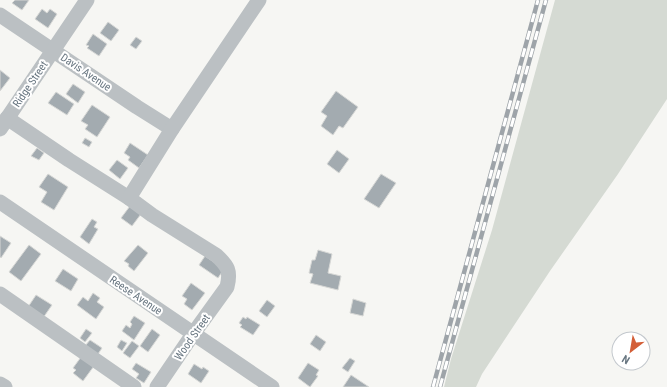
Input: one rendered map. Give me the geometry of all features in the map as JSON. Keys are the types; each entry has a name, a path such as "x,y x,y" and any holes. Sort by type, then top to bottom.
{"street":[{"name":"Ridge Street","path":"4,124 87,0"},
{"path":"4,124 69,160 128,198 172,129 259,0"},
{"name":"Davis Avenue","path":"0,15 172,129"},
{"name":"Wood Street","path":"128,198 220,259 229,270 227,287 157,387"},
{"name":"Reese Avenue","path":"0,202 272,387"},
{"path":"0,294 134,387"},
{"path":"0,384 4,387"}],"shaded area":[{"path":"555,0 667,0 667,99 618,174 550,271 482,374 476,387 444,387 451,359 492,230"}],"building":[{"path":"15,0 29,0 22,10 12,3"},
{"path":"42,9 47,13 50,9 57,14 48,28 35,19"},
{"path":"108,22 119,30 111,41 100,33"},
{"path":"93,34 107,44 99,56 87,48 89,46 86,45"},
{"path":"136,37 142,41 136,49 130,45"},
{"path":"0,70 10,78 0,91"},
{"path":"73,84 85,92 78,103 66,94"},
{"path":"336,91 358,107 343,128 339,126 333,135 321,126 327,116 321,112"},
{"path":"56,92 74,104 67,115 48,103"},
{"path":"92,105 110,117 97,137 85,129 88,125 81,121"},
{"path":"85,138 92,142 89,147 82,143"},
{"path":"130,143 148,155 139,168 128,160 130,157 124,153"},
{"path":"37,148 44,153 39,160 31,156"},
{"path":"337,150 349,159 339,173 327,164"},
{"path":"117,160 128,168 120,179 109,170"},
{"path":"48,174 68,187 54,210 41,202 47,192 39,187"},
{"path":"381,174 396,183 379,208 364,199"},
{"path":"130,206 141,214 132,226 121,218"},
{"path":"92,219 97,222 94,227 98,229 89,244 80,237"},
{"path":"0,236 11,243 1,258 0,257"},
{"path":"29,245 41,254 21,281 9,272"},
{"path":"138,245 148,253 134,271 128,266 129,264 124,261"},
{"path":"318,250 332,254 328,273 341,276 338,290 310,283 313,274 309,273 312,260 315,260"},
{"path":"205,256 224,269 218,278 199,265"},
{"path":"63,269 78,279 71,291 55,281"},
{"path":"191,283 205,293 192,310 184,304 187,299 182,296"},
{"path":"93,293 100,298 97,302 104,307 96,319 77,305 83,297 88,301"},
{"path":"36,295 52,305 43,318 28,307"},
{"path":"353,299 366,303 363,316 350,313"},
{"path":"267,300 275,306 267,317 259,311"},
{"path":"134,316 145,323 134,340 122,331 126,325 130,328 132,324 130,322"},
{"path":"243,317 246,319 247,317 260,325 253,335 240,327 242,325 239,323"},
{"path":"86,329 92,333 85,342 80,338"},
{"path":"152,329 160,335 148,352 140,346"},
{"path":"316,335 326,342 320,351 310,344"},
{"path":"90,340 102,348 98,354 85,346"},
{"path":"121,340 127,343 122,351 117,347"},
{"path":"132,341 139,346 130,358 123,353"},
{"path":"81,357 94,366 83,381 73,373 76,370 73,368"},
{"path":"350,358 355,361 348,372 342,368"},
{"path":"136,363 151,372 144,383 136,378 139,374 132,369"},
{"path":"308,363 319,370 316,375 318,376 310,387 298,378"},
{"path":"194,364 209,371 201,383 188,374"},
{"path":"351,375 369,387 343,387"}],"railway":[{"path":"433,387 538,0"},
{"path":"440,387 546,0"}]}
